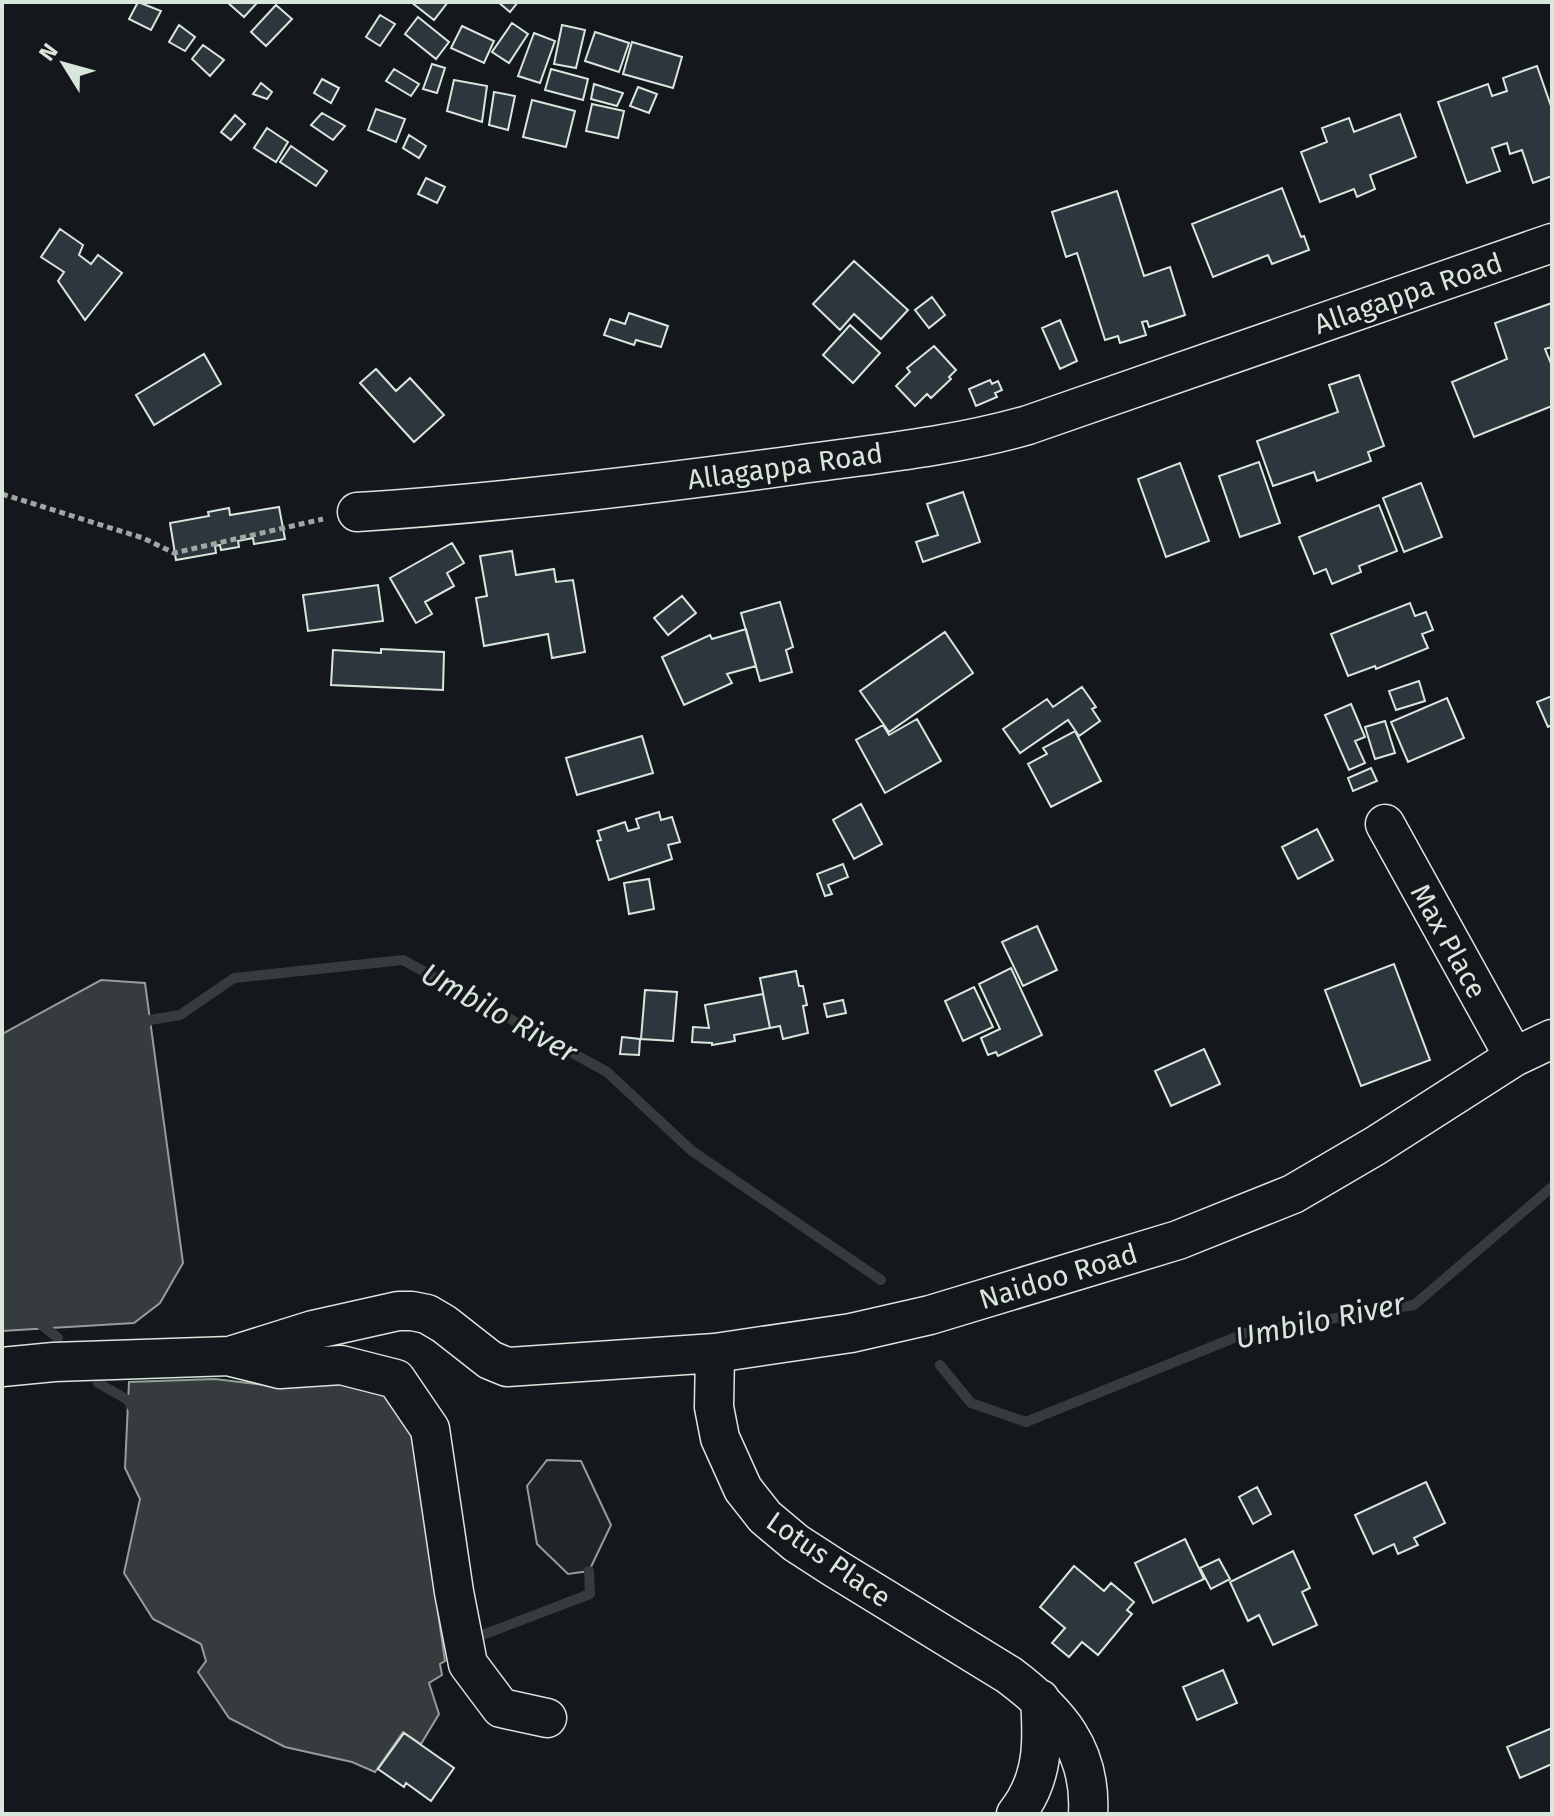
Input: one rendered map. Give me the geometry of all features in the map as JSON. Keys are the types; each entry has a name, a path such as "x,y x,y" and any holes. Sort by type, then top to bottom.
{"street":[{"name":"Allagappa Road","path":"357,512 626,488 914,449 992,435 1552,243"},
{"name":"Max Place","path":"1385,824 1514,1057"},
{"name":"Naidoo Road","path":"230,1356 313,1330 398,1311 427,1314 499,1366 715,1353 892,1325 1178,1240 1293,1194 1375,1146 1514,1057 1552,1039"},
{"name":"Lotus Place","path":"715,1353 715,1423 724,1451 743,1489 765,1517 796,1543 1009,1675 1040,1699 1076,1746 1088,1789 1088,1814"},
{"path":"2,1367 54,1362 230,1356 280,1369 341,1365 396,1379 430,1429 468,1664 501,1708 547,1718"},
{"path":"1016,1814 1034,1783 1042,1755 1040,1699"}],"path":[{"path":"2,494 143,538 174,553 357,512"}],"shaded area":[{"path":"101,980 145,983 183,1263 160,1303 134,1323 2,1331 2,1034"},
{"path":"215,1379 273,1386 362,1382 409,1410 445,1661 440,1664 442,1675 429,1683 439,1714 421,1744 403,1732 375,1772 352,1762 285,1747 229,1718 198,1672 206,1661 201,1644 153,1619 124,1573 140,1499 125,1468 129,1382"},
{"path":"547,1460 581,1461 611,1525 589,1571 568,1574 537,1544 527,1486"}],"building":[{"path":"138,2 161,11 151,30 129,19"},
{"path":"227,2 253,2 256,4 244,17"},
{"path":"411,2 448,2 434,20"},
{"path":"498,2 518,2 510,12"},
{"path":"276,5 292,19 266,46 251,32"},
{"path":"380,15 395,24 380,46 366,37"},
{"path":"418,17 449,42 436,59 405,34"},
{"path":"512,23 528,34 509,63 492,52"},
{"path":"179,25 195,37 185,51 169,42"},
{"path":"562,25 585,30 576,68 554,64"},
{"path":"462,26 494,41 484,63 451,48"},
{"path":"595,32 629,43 619,72 585,61"},
{"path":"534,33 555,41 540,83 518,76"},
{"path":"632,42 682,57 673,88 623,74"},
{"path":"203,45 224,60 210,76 192,59"},
{"path":"432,64 445,68 437,93 423,89"},
{"path":"1537,66 1552,109 1552,176 1533,183 1522,150 1510,154 1507,143 1492,148 1500,171 1467,183 1438,102 1488,84 1492,96 1507,91 1503,78"},
{"path":"394,69 419,84 411,96 386,81"},
{"path":"551,69 588,79 583,100 545,90"},
{"path":"322,79 339,88 331,103 314,93"},
{"path":"454,80 487,86 482,122 447,111"},
{"path":"261,83 272,92 267,99 253,94"},
{"path":"594,84 623,93 617,106 591,99"},
{"path":"638,87 657,94 649,113 630,106"},
{"path":"494,92 515,96 508,130 489,125"},
{"path":"532,100 575,111 566,147 523,137"},
{"path":"592,104 624,111 618,138 586,131"},
{"path":"376,109 405,119 396,142 368,130"},
{"path":"322,113 345,126 333,140 311,125"},
{"path":"1400,114 1416,157 1370,175 1375,189 1357,197 1354,189 1320,202 1301,152 1327,142 1322,128 1349,118 1354,132"},
{"path":"235,115 245,124 231,140 221,132"},
{"path":"267,128 288,142 276,162 254,148"},
{"path":"409,135 426,146 419,158 403,148"},
{"path":"291,146 327,171 316,186 280,162"},
{"path":"426,178 445,187 437,203 418,194"},
{"path":"1282,188 1309,250 1272,264 1268,255 1213,277 1192,224"},
{"path":"1117,191 1144,276 1170,267 1185,315 1149,327 1147,321 1142,322 1146,335 1120,343 1118,336 1105,340 1077,253 1066,257 1052,212"},
{"path":"60,229 83,245 79,255 91,264 98,255 122,273 85,320 58,281 64,272 41,257"},
{"path":"854,261 908,310 881,339 854,314 840,330 813,304"},
{"path":"932,297 945,315 929,328 915,310"},
{"path":"1552,303 1552,347 1545,349 1552,366 1552,406 1474,437 1452,382 1507,359 1495,323"},
{"path":"629,313 668,326 661,347 636,340 634,345 604,335 610,319 625,324"},
{"path":"1060,320 1077,361 1060,369 1042,328"},
{"path":"850,325 880,353 853,383 823,355"},
{"path":"934,346 956,370 931,398 927,394 915,406 896,386 910,372 907,368"},
{"path":"204,354 221,384 154,425 136,395"},
{"path":"376,369 396,391 410,378 444,415 414,442 360,383"},
{"path":"1359,375 1384,446 1368,452 1371,461 1317,481 1314,472 1273,486 1257,441 1338,412 1329,385"},
{"path":"990,380 992,384 998,381 1002,390 995,393 997,397 976,406 969,389"},
{"path":"1259,462 1280,523 1240,537 1219,476"},
{"path":"1180,463 1209,541 1166,557 1138,479"},
{"path":"1421,483 1442,537 1404,552 1383,498"},
{"path":"963,492 980,542 923,562 916,542 938,535 927,504"},
{"path":"1379,505 1397,551 1359,566 1361,572 1332,584 1326,569 1314,574 1299,537"},
{"path":"279,507 285,539 254,544 253,538 238,541 239,547 221,550 220,545 215,546 216,553 176,560 170,523 209,516 208,512 229,508 230,515"},
{"path":"452,543 464,563 447,573 454,586 425,602 432,614 416,623 390,578"},
{"path":"512,551 516,575 554,569 556,582 573,580 585,652 552,658 548,634 484,646 476,598 487,596 480,556"},
{"path":"378,585 383,621 308,631 303,595"},
{"path":"682,596 696,613 668,635 654,618"},
{"path":"780,602 793,647 786,650 792,672 760,681 741,613"},
{"path":"1410,603 1415,616 1426,612 1433,630 1422,634 1428,648 1376,669 1375,666 1348,676 1331,634"},
{"path":"746,629 756,666 727,674 732,683 684,705 662,657 710,635 712,639"},
{"path":"945,632 973,673 889,732 860,691"},
{"path":"381,649 444,652 443,690 331,685 333,650 381,653"},
{"path":"1419,681 1425,701 1396,710 1389,691"},
{"path":"1082,687 1096,707 1092,709 1100,721 1079,736 1068,720 1020,753 1003,729 1047,699 1053,707"},
{"path":"1552,696 1552,725 1548,727 1537,702"},
{"path":"1447,698 1464,738 1408,762 1391,722"},
{"path":"1351,704 1365,737 1355,741 1365,763 1349,770 1325,715"},
{"path":"917,719 941,761 885,793 856,740 883,725 889,735"},
{"path":"1385,721 1395,753 1375,759 1365,727"},
{"path":"1075,731 1101,781 1051,807 1028,764 1047,754 1043,748"},
{"path":"642,736 653,773 577,795 566,758"},
{"path":"1371,768 1377,781 1353,791 1348,778"},
{"path":"861,804 882,844 854,859 833,820"},
{"path":"659,812 661,820 672,817 680,842 668,845 672,859 609,880 597,841 601,840 598,831 625,822 628,831 639,828 636,819"},
{"path":"1317,829 1333,860 1298,879 1282,847"},
{"path":"843,864 848,877 828,885 832,894 825,896 817,874"},
{"path":"649,879 654,909 629,914 624,883"},
{"path":"1037,926 1057,970 1023,986 1002,942"},
{"path":"1394,964 1430,1060 1361,1086 1325,990"},
{"path":"1011,968 1042,1035 998,1056 996,1052 988,1055 981,1038 1000,1029 979,984"},
{"path":"796,971 807,1005 803,1006 808,1033 783,1039 780,1026 770,1028 760,978"},
{"path":"974,987 993,1027 963,1041 945,1001"},
{"path":"645,990 677,992 673,1041 641,1039"},
{"path":"763,994 770,1028 734,1035 735,1041 712,1045 692,1042 693,1027 709,1028 705,1005"},
{"path":"843,1000 846,1013 827,1017 824,1004"},
{"path":"622,1037 640,1039 639,1055 620,1054"},
{"path":"1204,1049 1220,1084 1171,1106 1155,1071"},
{"path":"1426,1482 1445,1523 1414,1538 1418,1545 1398,1554 1394,1544 1373,1554 1355,1515"},
{"path":"1257,1487 1271,1514 1253,1524 1239,1497"},
{"path":"1185,1539 1204,1579 1153,1603 1135,1563"},
{"path":"1293,1551 1310,1588 1302,1592 1317,1625 1273,1645 1259,1615 1248,1621 1230,1582"},
{"path":"1219,1559 1230,1579 1211,1589 1200,1568"},
{"path":"1074,1566 1104,1591 1111,1583 1134,1602 1127,1610 1132,1614 1098,1655 1082,1642 1069,1657 1052,1643 1065,1628 1040,1607"},
{"path":"1223,1670 1237,1703 1197,1720 1183,1687"},
{"path":"1552,1728 1552,1764 1520,1778 1507,1747"},
{"path":"404,1733 454,1768 431,1801 406,1783 404,1787 378,1769"}],"waterway":[{"name":"Umbilo River","path":"141,1026 150,1020 180,1015 234,978 403,960 607,1072 692,1151 881,1280"},
{"name":"Umbilo River","path":"940,1365 971,1403 1026,1422 1246,1333 1414,1305 1552,1187"},
{"path":"38,1322 58,1338"},
{"path":"98,1383 128,1400 134,1410"},
{"name":"Umbilo River","path":"472,1639 590,1594 589,1571"}]}
